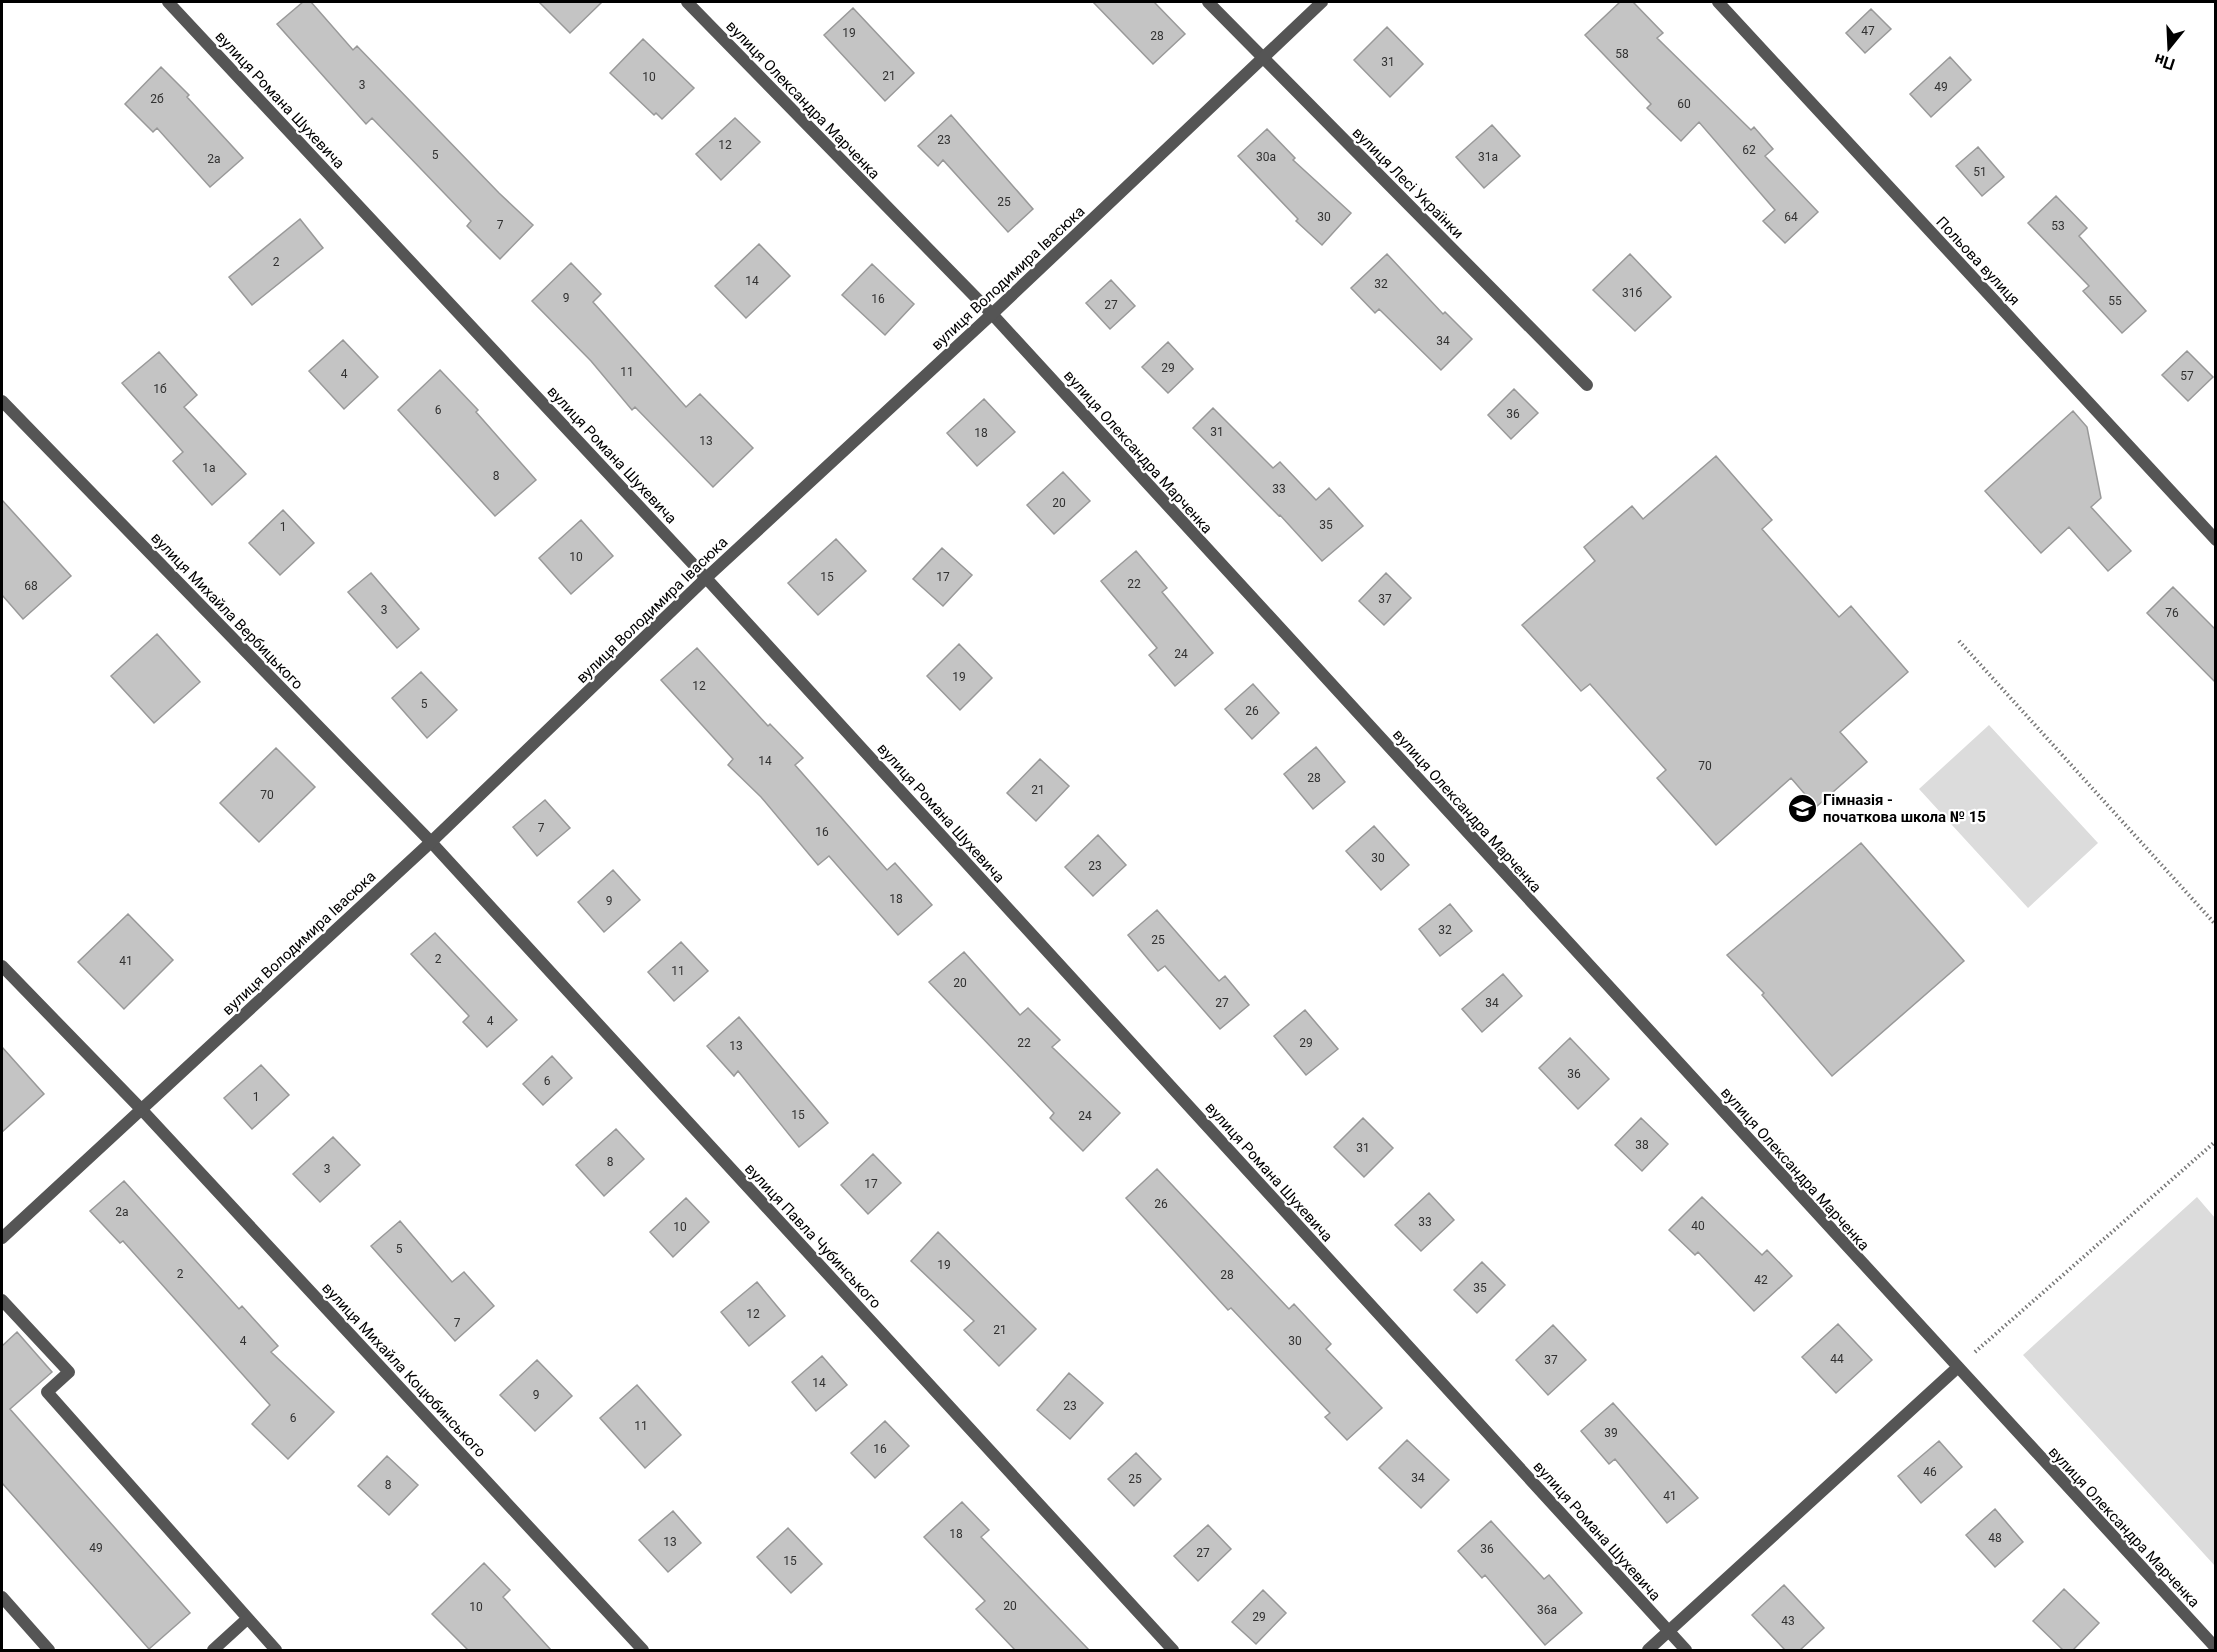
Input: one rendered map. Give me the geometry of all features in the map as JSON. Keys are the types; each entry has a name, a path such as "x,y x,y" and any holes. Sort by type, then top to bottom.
{"street":[{"name":"вулиця Романа Шухевича","path":"168,2 706,578 1686,1650"},
{"name":"вулиця Олександра Марченка","path":"687,2 992,314 2216,1648"},
{"name":"вулиця Лесі Українки","path":"1208,2 1587,385"},
{"name":"вулиця Володимира Івасюка","path":"2,1238 431,842 706,578 992,314 1322,2"},
{"name":"Польова вулиця","path":"1718,2 2216,540"},
{"name":"вулиця Михайла Вербицького","path":"2,401 431,842"},
{"name":"вулиця Павла Чубинського","path":"431,842 1173,1650"},
{"name":"вулиця Михайла Коцюбинського","path":"2,966 142,1110 643,1650"},
{"path":"2,1300 69,1372 47,1392 276,1650"},
{"path":"1648,1650 1957,1368"},
{"path":"2,1597 49,1650"},
{"path":"213,1650 247,1619"}],"path":[{"path":"1959,641 2216,925"},
{"path":"1957,1368 2216,1141"}],"shaded area":[{"path":"1989,725 2098,843 2028,908 1919,789"},
{"path":"2197,1197 2215,1218 2215,1566 2023,1355"}],"building":[{"path":"303,2 311,2 353,50 357,46 499,193 533,225 500,259 467,226 471,221 372,118 366,124 277,24"},
{"path":"539,2 602,2 570,33"},
{"path":"1093,2 1154,2 1185,34 1153,64"},
{"path":"1620,2 1633,2 1663,33 1657,38 1751,130 1754,127 1773,149 1765,156 1818,212 1785,243 1763,221 1775,210 1699,122 1681,141 1647,108 1651,104 1585,35"},
{"path":"853,8 914,73 885,101 824,35"},
{"path":"1871,9 1891,29 1865,53 1846,33"},
{"path":"1387,27 1423,64 1390,97 1354,60"},
{"path":"643,39 694,88 662,119 656,113 654,115 610,73"},
{"path":"1950,57 1971,80 1931,117 1910,94"},
{"path":"161,67 189,95 187,97 243,158 210,187 157,128 153,132 125,104"},
{"path":"951,115 1033,209 1008,232 943,160 938,166 918,146"},
{"path":"735,118 760,142 721,180 696,154"},
{"path":"1492,125 1520,156 1484,188 1456,157"},
{"path":"1267,129 1295,158 1293,160 1351,213 1322,245 1296,221 1298,219 1238,156"},
{"path":"1978,147 2004,177 1982,196 1956,166"},
{"path":"2056,196 2087,228 2079,236 2146,311 2122,333 2083,291 2089,286 2028,223"},
{"path":"300,219 323,248 252,305 229,277"},
{"path":"759,244 790,276 746,318 715,286"},
{"path":"1387,254 1443,314 1445,312 1472,339 1441,370 1379,309 1375,313 1351,288"},
{"path":"1630,254 1671,297 1635,331 1593,290"},
{"path":"571,263 601,294 593,302 686,407 700,394 753,448 713,487 635,407 632,410 591,361 532,301"},
{"path":"872,264 914,304 885,335 842,295"},
{"path":"1111,280 1135,306 1110,329 1086,303"},
{"path":"343,340 378,377 344,409 309,371"},
{"path":"1168,342 1193,369 1168,393 1142,367"},
{"path":"2187,351 2213,377 2188,401 2162,375"},
{"path":"159,352 197,395 184,407 246,474 212,505 173,461 183,452 122,383"},
{"path":"440,370 478,410 476,412 536,480 495,516 398,410"},
{"path":"1514,389 1538,413 1511,439 1488,415"},
{"path":"984,399 1015,432 977,466 947,433"},
{"path":"1213,408 1273,468 1280,462 1316,500 1329,488 1363,526 1322,561 1280,515 1193,428"},
{"path":"2073,411 2087,427 2101,498 2091,507 2131,551 2108,571 2069,527 2041,553 1985,491"},
{"path":"1716,456 1772,520 1762,529 1839,617 1851,606 1908,672 1840,732 1867,762 1816,807 1791,778 1716,845 1657,778 1666,770 1590,684 1581,691 1522,625 1595,561 1584,547 1632,506 1643,519"},
{"path":"1063,472 1090,501 1054,534 1027,505"},
{"path":"2,500 71,576 23,619 2,595"},
{"path":"283,510 314,543 280,575 249,543"},
{"path":"581,520 613,556 571,594 539,558"},
{"path":"836,539 866,571 818,615 788,583"},
{"path":"942,548 972,575 943,606 913,579"},
{"path":"1136,551 1167,588 1162,592 1213,653 1175,686 1149,655 1157,648 1101,581"},
{"path":"371,573 419,629 397,648 348,592"},
{"path":"1386,573 1411,598 1384,625 1359,601"},
{"path":"2173,587 2216,630 2216,683 2147,613"},
{"path":"157,634 200,682 154,723 111,676"},
{"path":"959,644 992,678 960,710 927,676"},
{"path":"697,648 768,726 770,724 803,758 795,765 887,870 895,863 932,905 898,935 829,856 818,865 761,797 728,765 733,759 661,680"},
{"path":"421,672 457,710 427,738 392,698"},
{"path":"1253,684 1279,713 1252,739 1225,709"},
{"path":"1316,747 1345,782 1313,809 1284,774"},
{"path":"276,748 315,787 259,842 220,803"},
{"path":"1040,759 1069,786 1036,821 1007,793"},
{"path":"545,800 570,828 537,856 513,827"},
{"path":"1374,826 1409,865 1381,890 1346,851"},
{"path":"1098,835 1126,865 1093,896 1065,867"},
{"path":"1861,843 1964,961 1832,1076 1762,995 1764,993 1727,955"},
{"path":"613,870 640,900 604,932 578,902"},
{"path":"1450,904 1472,931 1440,956 1419,929"},
{"path":"1157,910 1219,981 1225,976 1249,1005 1220,1029 1165,966 1158,971 1128,935"},
{"path":"128,914 173,960 124,1009 78,962"},
{"path":"435,933 517,1020 487,1047 463,1022 469,1016 411,954"},
{"path":"681,942 708,971 674,1001 648,972"},
{"path":"964,952 1020,1015 1028,1008 1060,1040 1052,1047 1120,1113 1083,1151 1050,1118 1054,1113 929,982"},
{"path":"1503,974 1522,996 1482,1032 1462,1009"},
{"path":"1305,1010 1338,1049 1306,1075 1274,1036"},
{"path":"739,1017 828,1123 799,1147 738,1071 734,1076 707,1046"},
{"path":"1570,1038 1609,1079 1578,1109 1539,1068"},
{"path":"2,1047 44,1094 2,1132"},
{"path":"552,1056 572,1078 543,1105 523,1084"},
{"path":"261,1065 289,1095 252,1129 224,1098"},
{"path":"1363,1118 1393,1148 1364,1177 1334,1147"},
{"path":"1641,1118 1668,1144 1642,1171 1615,1145"},
{"path":"616,1129 644,1159 604,1196 576,1165"},
{"path":"333,1137 360,1165 320,1202 293,1174"},
{"path":"873,1154 901,1183 868,1214 841,1185"},
{"path":"1157,1169 1289,1309 1294,1304 1331,1344 1326,1349 1382,1408 1347,1440 1325,1417 1330,1413 1231,1308 1228,1310 1126,1198"},
{"path":"124,1181 239,1309 242,1306 278,1346 271,1352 334,1412 288,1459 252,1424 270,1405 123,1241 120,1243 90,1211"},
{"path":"1429,1193 1454,1220 1421,1251 1395,1225"},
{"path":"1702,1197 1762,1255 1767,1250 1792,1276 1754,1311 1698,1252 1695,1255 1669,1230"},
{"path":"686,1198 709,1222 673,1257 650,1232"},
{"path":"400,1221 452,1282 464,1272 494,1306 455,1341 371,1246"},
{"path":"938,1232 1036,1329 999,1366 964,1330 974,1321 911,1261"},
{"path":"1482,1262 1505,1285 1477,1313 1454,1290"},
{"path":"757,1282 785,1316 749,1346 721,1312"},
{"path":"1838,1324 1872,1360 1836,1393 1802,1357"},
{"path":"1553,1325 1586,1360 1548,1395 1516,1360"},
{"path":"17,1332 52,1372 10,1409 190,1613 149,1649 2,1483 2,1346"},
{"path":"822,1356 847,1385 816,1411 792,1382"},
{"path":"537,1360 572,1396 535,1431 500,1395"},
{"path":"1069,1373 1103,1403 1070,1439 1037,1410"},
{"path":"637,1385 681,1435 645,1468 600,1418"},
{"path":"1613,1403 1698,1498 1667,1523 1615,1459 1609,1464 1581,1431"},
{"path":"885,1421 909,1446 875,1478 851,1453"},
{"path":"1407,1440 1449,1480 1421,1508 1379,1468"},
{"path":"1939,1441 1962,1467 1921,1503 1898,1476"},
{"path":"1136,1453 1161,1479 1134,1506 1108,1479"},
{"path":"387,1456 418,1485 389,1515 358,1486"},
{"path":"962,1502 989,1530 981,1537 1089,1650 1015,1650 976,1609 985,1601 924,1537"},
{"path":"1995,1509 2023,1542 1995,1567 1966,1535"},
{"path":"673,1511 701,1543 668,1572 639,1540"},
{"path":"1491,1521 1544,1579 1549,1575 1582,1613 1545,1645 1485,1575 1482,1578 1458,1551"},
{"path":"1208,1525 1231,1549 1198,1581 1174,1556"},
{"path":"788,1528 822,1564 791,1593 757,1557"},
{"path":"484,1563 510,1590 503,1597 551,1650 468,1650 432,1614"},
{"path":"1784,1585 1824,1628 1800,1650 1785,1650 1752,1615"},
{"path":"2064,1589 2099,1623 2073,1650 2063,1650 2033,1621"},
{"path":"1263,1590 1286,1613 1256,1644 1232,1622"}],"place":[{"name":"Гімназія - початкова школа № 15","path":"1802,809"}]}
